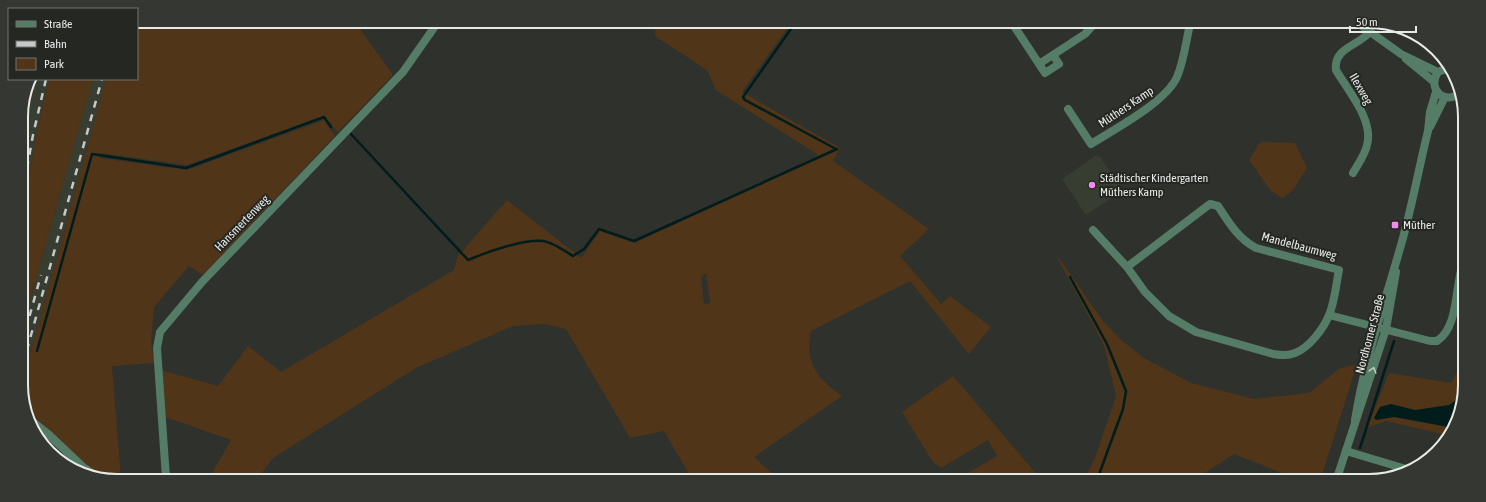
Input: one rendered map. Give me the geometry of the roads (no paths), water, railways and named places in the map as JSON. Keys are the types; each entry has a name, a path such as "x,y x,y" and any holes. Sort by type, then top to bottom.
{"street":[{"name":"Hansmertenweg","path":"166,474 157,348 160,332 202,282 402,72 434,28"},
{"path":"1015,28 1039,64 1085,34 1090,28"},
{"name":"Müthers Kamp","path":"1068,110 1092,144 1160,99 1172,87 1178,77 1189,28"},
{"path":"1365,28 1401,54 1438,72"},
{"name":"Ilexweg","path":"1353,173 1367,146 1368,132 1362,114 1335,64 1340,52 1364,38 1370,32"},
{"path":"1401,54 1416,69 1433,82 1436,92 1445,97 1455,96"},
{"path":"1433,82 1438,72 1444,70"},
{"name":"Nordhorner Straße","path":"1338,474 1355,420 1368,387 1382,328 1393,296 1400,252 1428,131 1430,112 1436,92"},
{"name":"Nordhorner Straße","path":"1428,131 1445,97"},
{"name":"Mandelbaumweg","path":"1093,230 1127,267 1145,292 1161,310 1176,321 1196,332 1273,354 1290,354 1303,349 1319,331 1329,315 1339,270 1256,248 1245,242 1236,233 1218,206 1214,204 1210,204 1180,225 1127,267"},
{"path":"1329,315 1430,341 1437,341 1448,331 1458,310"},
{"path":"38,426 83,467"},
{"path":"1346,451 1401,468"}],"water":[{"path":"1456,400 1455,408 1447,427 1394,417 1376,420 1374,418 1380,407 1391,404 1415,410 1449,405"}],"waterway":[{"path":"791,28 743,97 745,100 836,149"},
{"path":"37,351 92,154 186,168 324,117 331,127"},
{"path":"351,134 468,260 515,244 535,241 550,243 573,256 584,249 599,229 634,241 837,149"},
{"path":"1070,277 1107,344 1126,391 1123,409 1099,474"},
{"path":"1360,448 1394,341"}],"railway":[{"path":"28,163 46,80"},
{"path":"28,346 102,80"},
{"path":"28,322 41,275"}],"place":[{"name":"Städtischer Kindergarten Müthers Kamp","path":"1092,185"},
{"name":"Müther","path":"1395,225"}]}
